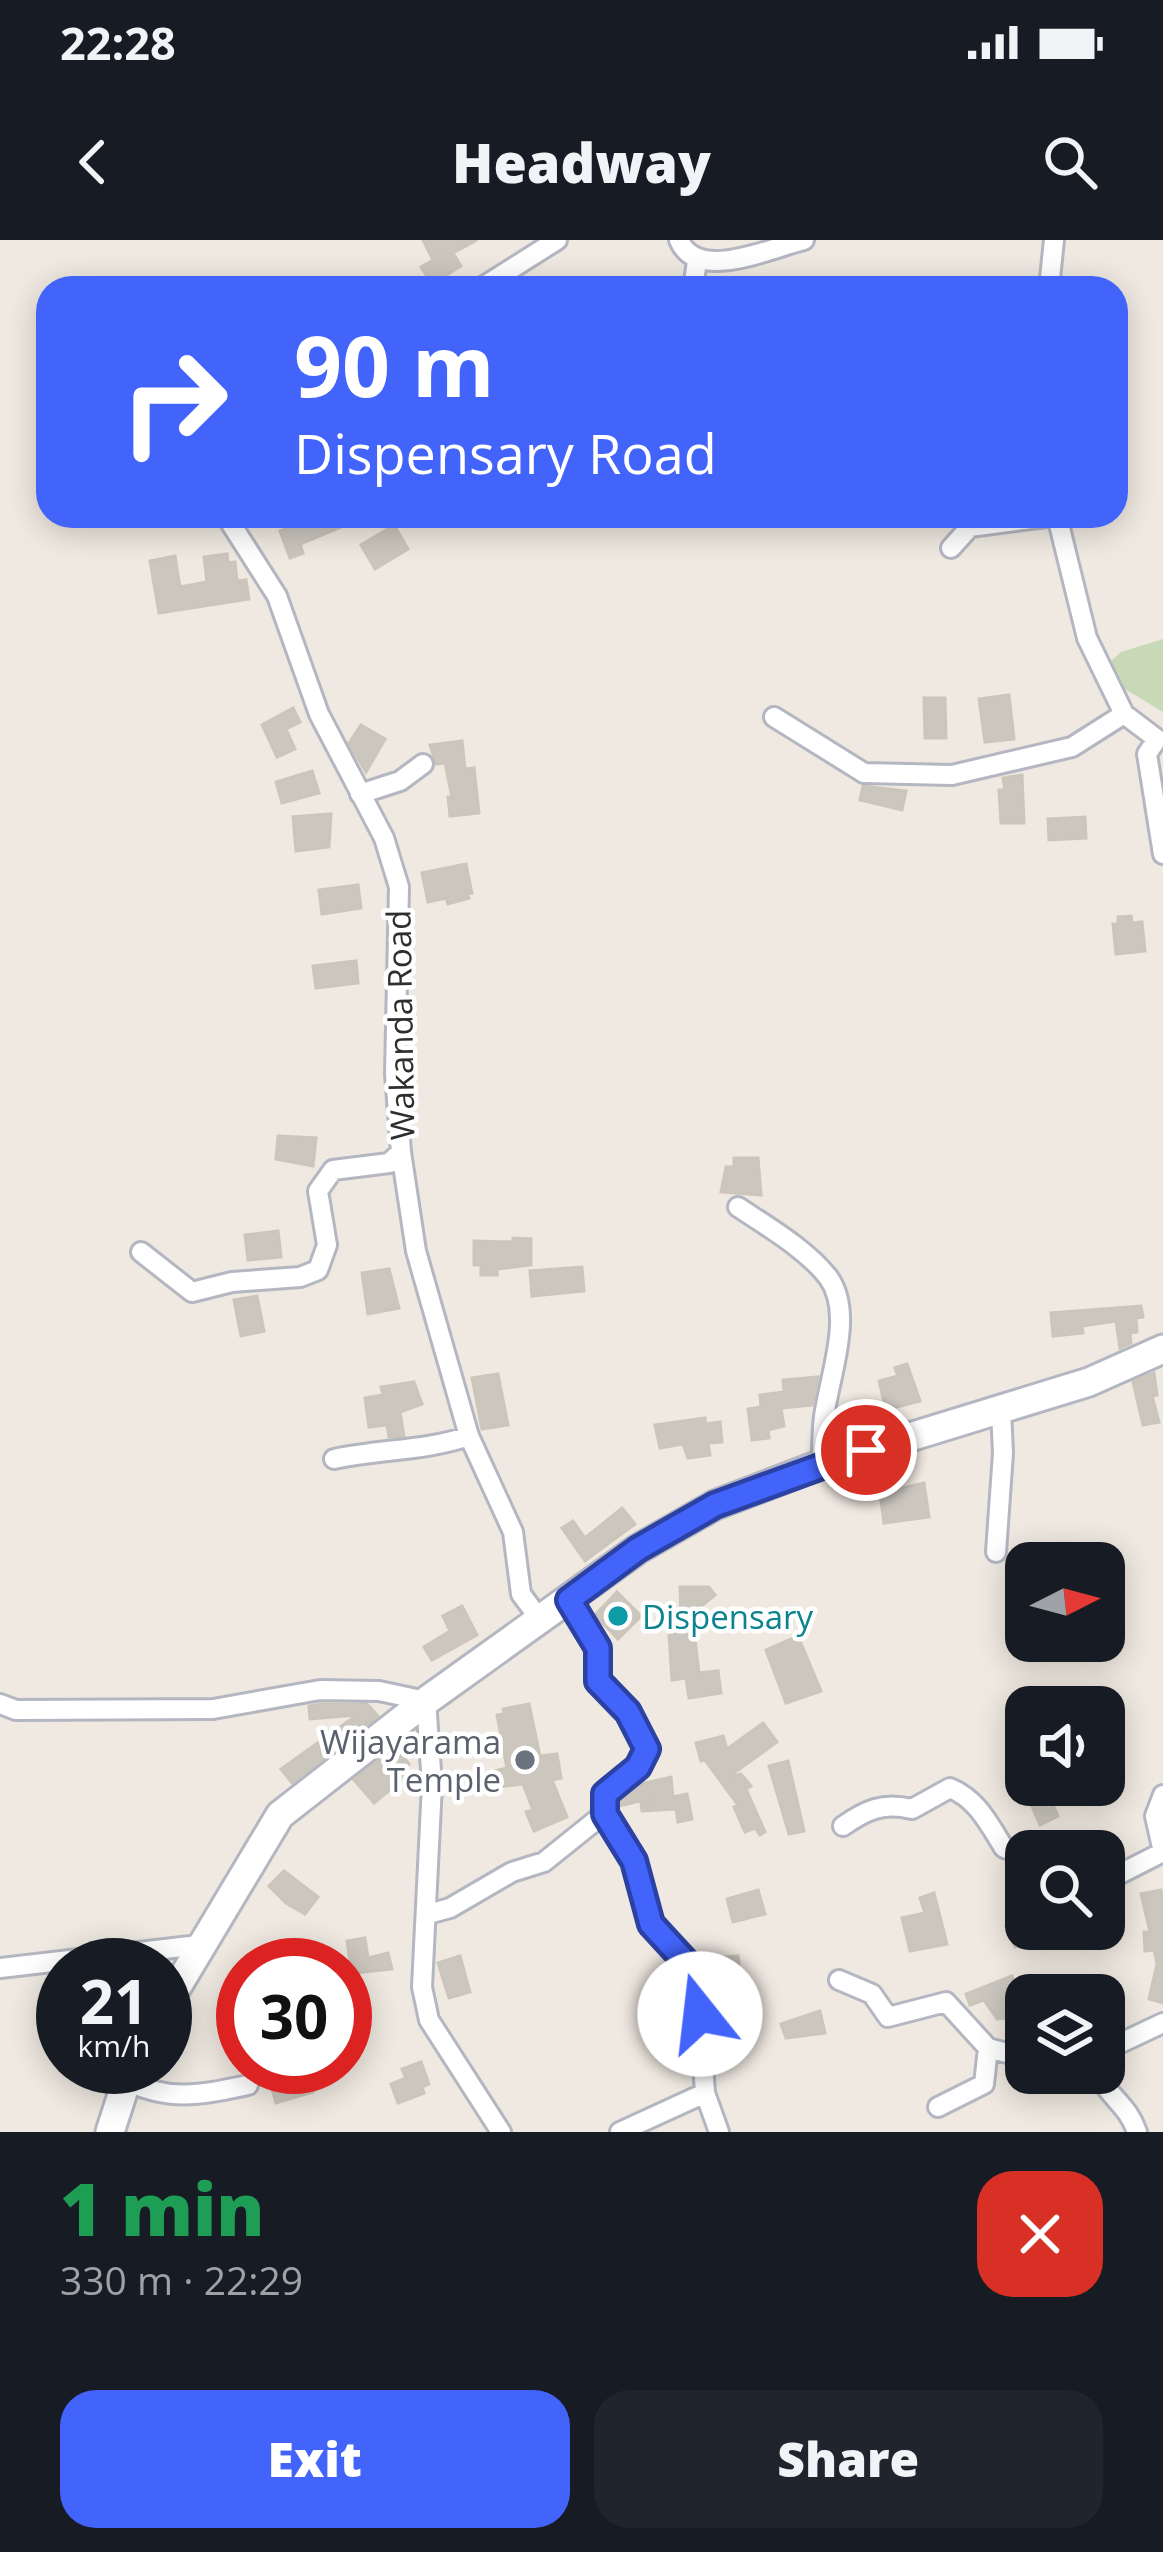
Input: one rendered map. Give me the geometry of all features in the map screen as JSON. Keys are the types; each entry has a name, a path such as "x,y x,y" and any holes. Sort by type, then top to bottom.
{"main road":[{"path":"192,1959 280,1815 426,1701 638,1549 715,1505 822,1464 1089,1382 1163,1349"},
{"path":"110,2132 121,2094"}],"street":[{"path":"500,276 556,240"},
{"path":"680,240 684,252 697,260 722,261 804,240"},
{"path":"1050,276 1054,240"},
{"path":"695,276 697,260"},
{"name":"Wakanda Road","path":"234,528 277,596 319,713 384,838 398,887 395,1074 416,1251 470,1436 513,1532 521,1594 541,1621"},
{"path":"951,548 969,528"},
{"path":"1059,528 1087,638 1124,714 1157,739 1148,754 1163,854"},
{"path":"774,717 864,773 952,775 1072,748 1124,714"},
{"path":"360,794 400,782 423,764"},
{"path":"141,1252 192,1292 232,1282 300,1277 318,1270 327,1245 319,1191 333,1170 389,1163 401,1152"},
{"path":"738,1207 776,1232 829,1279 837,1300 839,1330 824,1419 822,1464"},
{"path":"996,1552 1003,1453 1000,1410"},
{"path":"334,1459 382,1448 434,1448 470,1436"},
{"path":"569,1600 598,1648 598,1681 628,1712 647,1749 638,1767 605,1794 605,1811 634,1861 651,1924 697,1974 705,2093 719,2132"},
{"path":"0,1704 16,1710 213,1709 320,1690 380,1691 426,1701 432,1784 422,1987 429,2020 501,2132"},
{"path":"842,1826 863,1812 891,1804 912,1809 950,1787 980,1809 1005,1848"},
{"path":"1125,1871 1163,1852 1155,1816 1163,1795"},
{"path":"428,1913 450,1908 512,1872 544,1862 605,1811"},
{"path":"0,1968 200,1945"},
{"path":"839,1980 872,1994 887,2017 946,2002 988,2048 1005,2052"},
{"path":"1125,2041 1163,2023"},
{"path":"938,2107 984,2084 988,2048"},
{"path":"169,2094 187,2097 216,2091"},
{"path":"620,2132 705,2093"},
{"path":"1112,2094 1130,2110 1137,2132"}],"green space":[{"path":"1163,639 1163,712 1115,683 1111,661 1121,652"}],"building":[{"path":"423,240 477,240 453,253 461,266 445,276 427,276 421,267 433,260"},
{"path":"339,528 300,544 303,553 290,558 280,531"},
{"path":"396,528 408,549 375,569 361,545"},
{"path":"227,554 228,563 235,562 237,581 246,580 249,599 159,613 150,561 175,556 180,587 207,582 204,557"},
{"path":"1009,695 1014,739 985,742 979,699"},
{"path":"924,698 945,698 946,738 925,738"},
{"path":"293,708 300,722 286,729 295,749 277,757 262,725"},
{"path":"361,725 385,739 366,772 349,743"},
{"path":"462,741 465,769 474,768 479,813 450,816 448,797 452,797 445,763 436,764 430,745"},
{"path":"312,771 319,793 282,803 276,782"},
{"path":"1022,775 1024,823 1001,823 1003,778"},
{"path":"863,786 906,791 902,810 860,800"},
{"path":"331,814 329,847 296,851 293,817"},
{"path":"1085,817 1086,838 1049,840 1048,819"},
{"path":"466,864 469,898 448,904 446,898 428,902 422,873"},
{"path":"358,885 361,908 322,914 319,890"},
{"path":"1131,916 1132,923 1142,922 1145,951 1116,954 1113,924 1118,924 1118,917"},
{"path":"356,961 358,983 316,988 313,966"},
{"path":"278,1136 316,1138 313,1166 276,1159"},
{"path":"734,1158 758,1158 761,1195 721,1192 726,1167 734,1167"},
{"path":"278,1231 281,1257 248,1260 245,1235"},
{"path":"513,1238 531,1239 531,1265 481,1275 481,1265 474,1265 474,1241 513,1242"},
{"path":"582,1267 584,1291 532,1296 530,1271"},
{"path":"389,1269 399,1308 368,1314 362,1273"},
{"path":"257,1296 264,1331 241,1336 234,1300"},
{"path":"1141,1306 1143,1317 1136,1318 1137,1332 1130,1333 1131,1343 1120,1348 1116,1321 1082,1326 1083,1333 1053,1336 1051,1313"},
{"path":"907,1364 920,1401 886,1410 879,1381 898,1376 895,1368"},
{"path":"1154,1373 1157,1395 1152,1396 1159,1422 1143,1425 1133,1382"},
{"path":"498,1374 508,1425 482,1429 472,1378"},
{"path":"818,1377 812,1405 781,1408 784,1426 768,1430 769,1438 752,1440 748,1409 761,1407 760,1395 784,1392 783,1380"},
{"path":"414,1382 422,1404 400,1412 404,1436 389,1437 387,1425 369,1427 365,1398 383,1395 381,1387"},
{"path":"705,1418 705,1424 720,1422 722,1442 708,1443 710,1455 688,1458 683,1444 660,1448 655,1425"},
{"path":"924,1483 929,1517 884,1523 880,1493"},
{"path":"622,1508 635,1524 585,1561 562,1528 573,1521 585,1538"},
{"path":"680,1587 709,1587 715,1595 693,1613 694,1631 699,1673 718,1671 721,1693 689,1698 686,1678 672,1680 668,1618 681,1616"},
{"name":"Dispensary","path":"617,1592 641,1616 618,1639 595,1615"},
{"path":"462,1606 477,1635 432,1660 424,1647 450,1631 443,1616"},
{"path":"798,1636 821,1691 786,1703 766,1650"},
{"path":"367,1704 378,1716 292,1783 281,1769 357,1715 310,1719 309,1706"},
{"path":"529,1704 540,1756 557,1754 561,1778 552,1780 567,1817 534,1831 526,1812 533,1810 523,1784 489,1788 486,1773 507,1768 497,1715 504,1714 503,1709"},
{"path":"763,1723 777,1742 727,1778 741,1774 751,1786 746,1789 765,1832 760,1835 755,1828 745,1832 734,1807 738,1805 705,1760 701,1761 696,1743 723,1736 727,1749"},
{"path":"402,1742 397,1749 409,1764 400,1771 406,1777 374,1803 354,1780"},
{"path":"788,1761 804,1831 789,1834 769,1766"},
{"path":"671,1777 673,1797 687,1794 692,1819 678,1822 676,1809 642,1811 641,1803 656,1797 619,1806 619,1800 637,1785"},
{"path":"1032,1806 1053,1806 1058,1816 1040,1825"},
{"path":"284,1871 318,1897 305,1914 269,1886"},
{"path":"758,1890 765,1914 733,1922 727,1899"},
{"path":"1161,1890 1163,2003 1149,1999 1157,1964 1154,1950 1145,1951 1144,1932 1150,1932 1141,1894"},
{"path":"934,1893 947,1944 910,1951 902,1918 925,1913 920,1898"},
{"path":"388,1953 392,1969 372,1971 372,1957"},
{"path":"460,1956 470,1992 449,1998 438,1963"},
{"path":"738,1956 740,1975 730,1976 739,2058 716,2061 706,1959"},
{"path":"1005,1979 1005,2018 997,2019 984,2000 970,2005 966,1994"},
{"path":"820,2011 825,2033 786,2038 781,2024"},
{"path":"421,2062 429,2084 422,2087 424,2093 398,2103 391,2084 406,2078 402,2069"},
{"path":"273,2094 306,2094 276,2103"}],"place":[{"name":"Dispensary","path":"618,1616"},
{"name":"Wijayarama Temple","path":"525,1760"}],"route":[{"path":"700,2014 697,1974 651,1924 634,1861 605,1814 605,1794 638,1767 647,1749 628,1712 598,1681 598,1648 569,1600 638,1549 715,1505 866,1450"}]}
